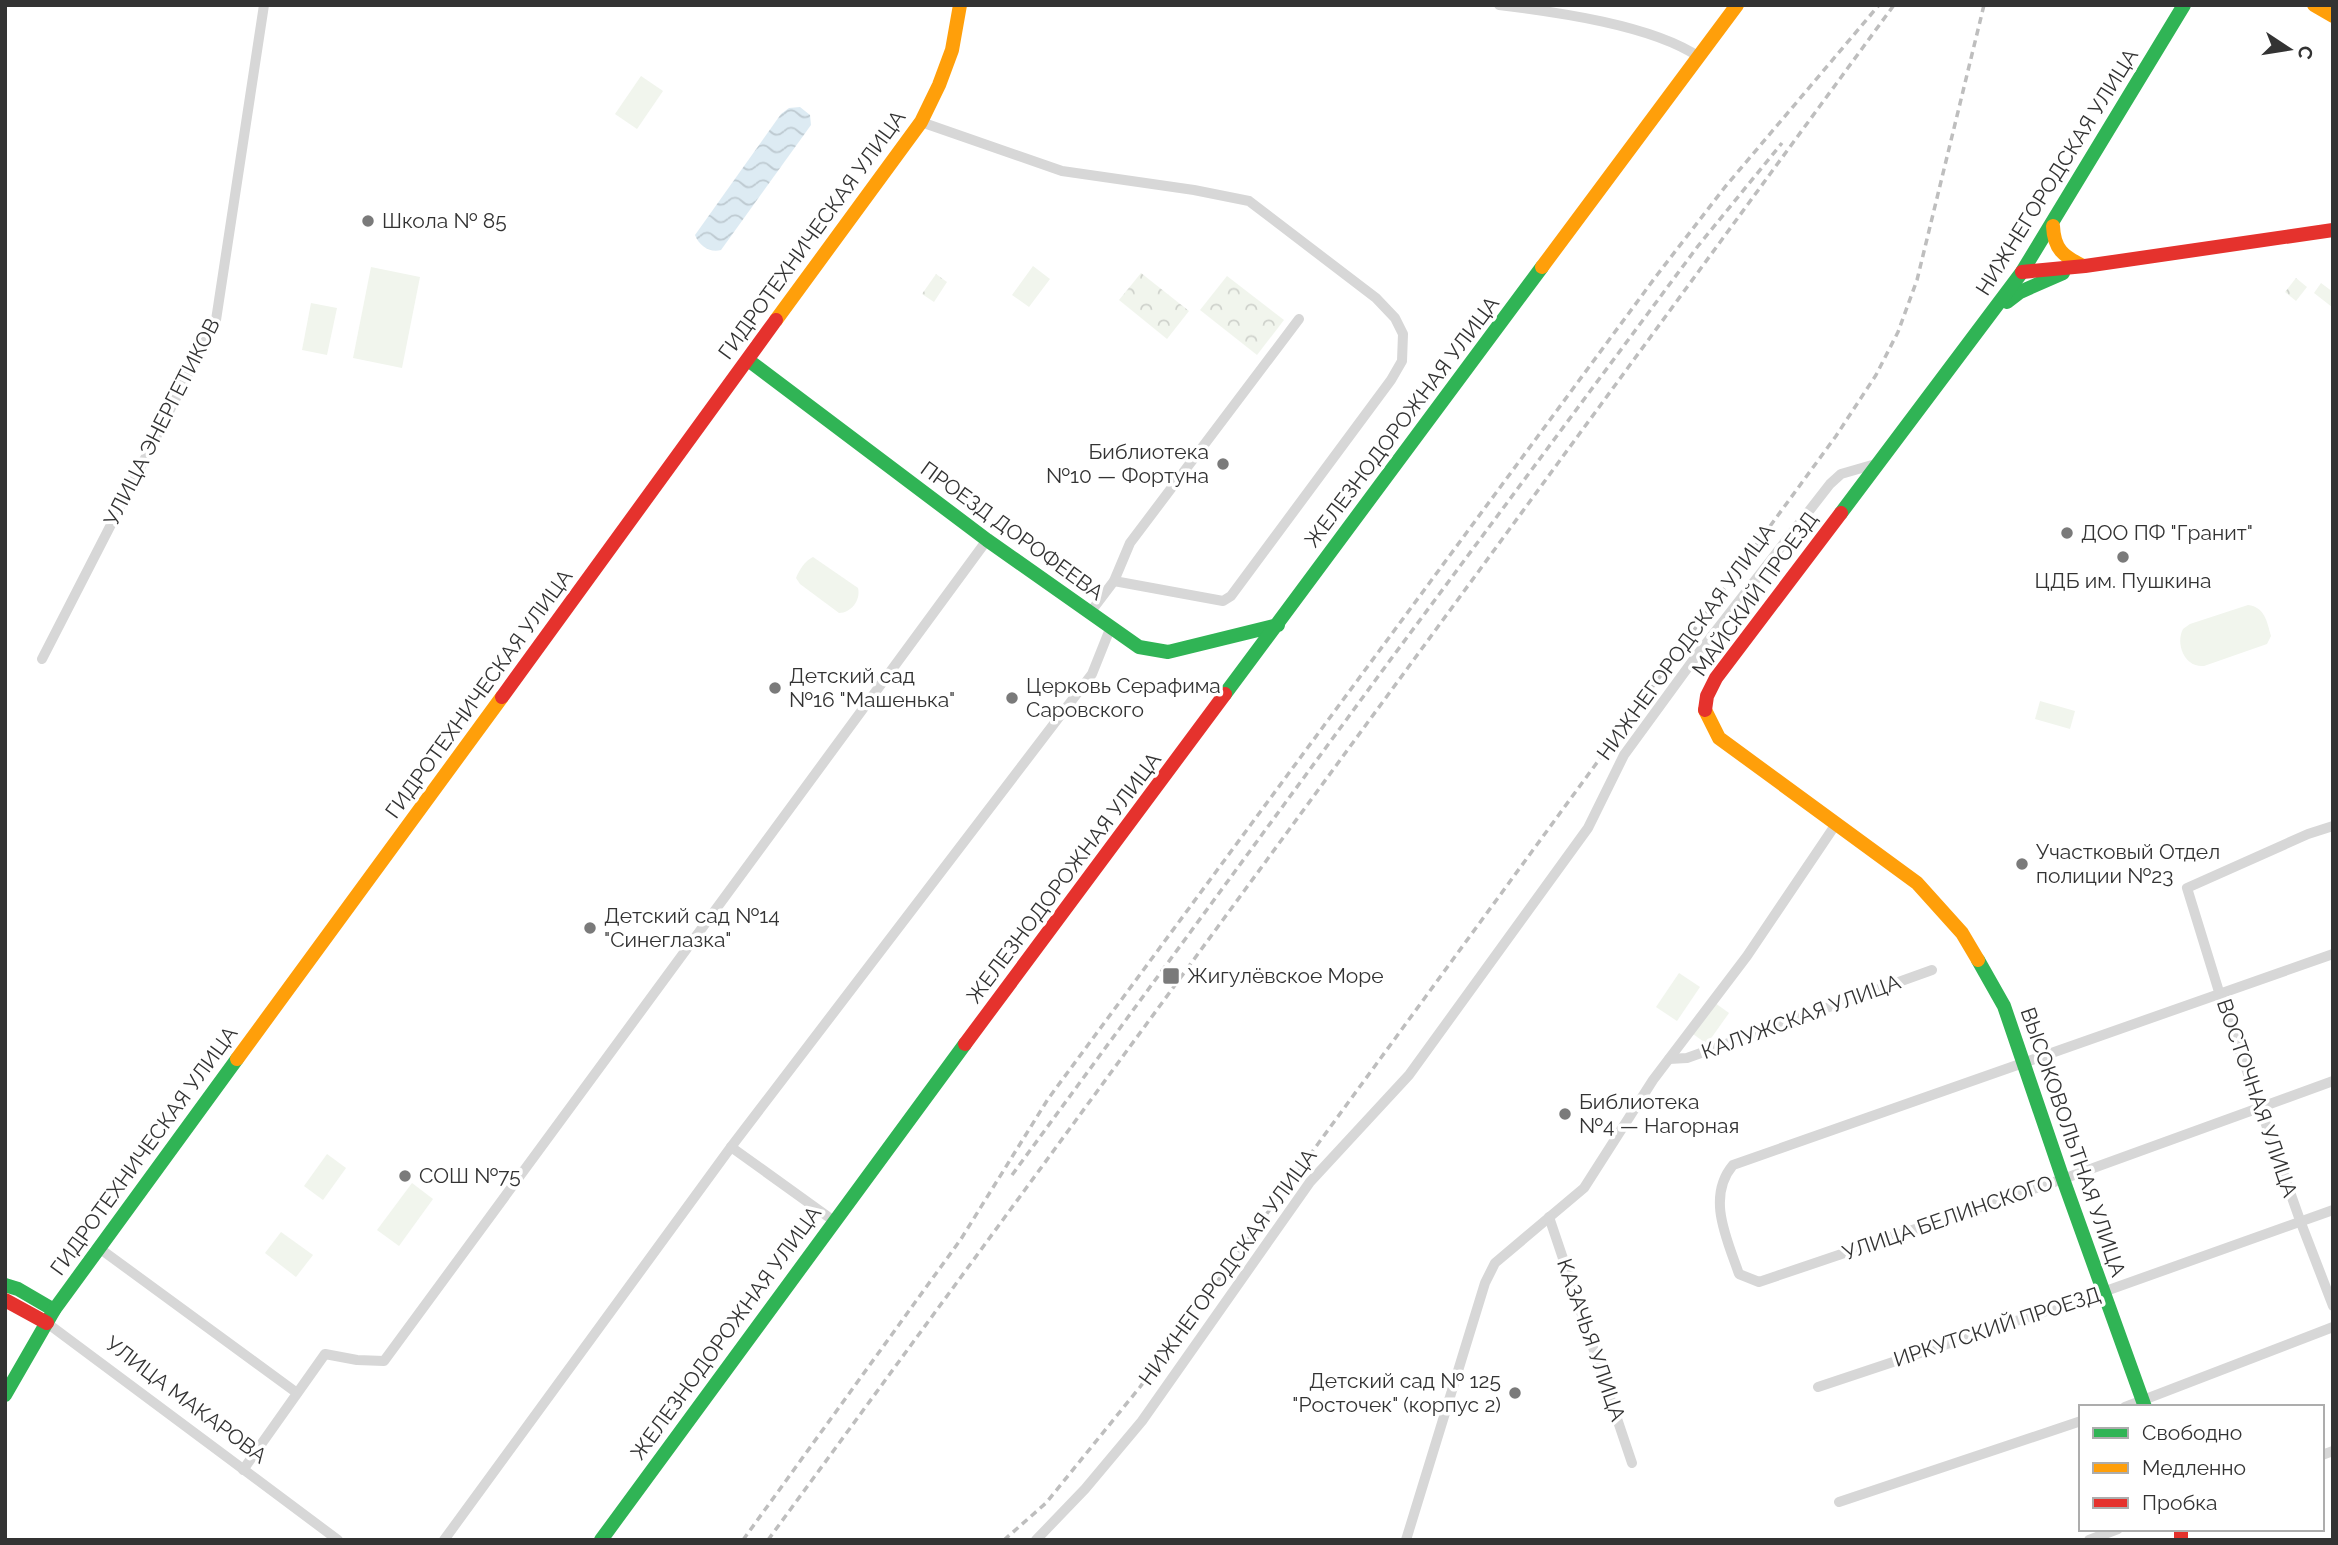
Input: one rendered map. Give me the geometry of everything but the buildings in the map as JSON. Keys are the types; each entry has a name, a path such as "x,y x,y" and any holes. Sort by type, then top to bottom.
{"main road":[{"name":"ГИДРОТЕХНИЧЕСКАЯ УЛИЦА","path":"5,1395 51,1316 99,1248 921,122 939,85 951,50 960,5"},
{"name":"ЖЕЛЕЗНОДОРОЖНАЯ УЛИЦА","path":"601,1540 834,1221 1737,5"},
{"name":"НИЖНЕГОРОДСКАЯ УЛИЦА","path":"1880,463 2022,272 2184,5"},
{"path":"2314,5 2333,16"},
{"path":"2053,224 2053,241 2061,256 2085,266"},
{"path":"2022,272 2085,266 2333,230"},
{"path":"1995,310 2020,292 2049,278 2085,266"},
{"name":"ПРОЕЗД ДОРОФЕЕВА","path":"748,360 987,540 1139,647 1168,652 1278,625"},
{"name":"МАЙСКИЙ ПРОЕЗД","path":"1880,463 1716,678 1704,701 1704,714 1719,738 1917,883 1937,904"},
{"name":"ВЫСОКОВОЛЬТНАЯ УЛИЦА","path":"1937,904 1962,933 2004,1006 2144,1404"},
{"path":"5,1285 18,1289 51,1316"},
{"path":"5,1300 51,1316"}],"street":[{"name":"УЛИЦА ЭНЕРГЕТИКОВ","path":"42,659 215,320 264,5"},
{"path":"1499,5 1544,10 1640,32 1684,47 1699,57"},
{"path":"921,122 1062,171 1249,201 1376,298 1395,318 1403,334 1402,361 1391,380 1231,596 1223,601 1114,581"},
{"path":"1089,614 1114,581 1130,543 1299,318"},
{"name":"НИЖНЕГОРОДСКАЯ УЛИЦА","path":"1036,1540 1085,1489 1142,1421 1310,1182 1409,1075 1588,828 1624,755 1697,655 1822,495 1841,474 1880,463"},
{"path":"243,1470 325,1354 357,1360 384,1361 987,540"},
{"path":"444,1540 730,1147 1092,674 1110,629"},
{"path":"1406,1540 1485,1283 1494,1263 1584,1188 1653,1080 1747,956 1836,824"},
{"name":"ВОСТОЧНАЯ УЛИЦА","path":"2333,826 2308,834 2187,888 2220,995 2333,1306"},
{"path":"2023,1063 2333,954"},
{"name":"КАЛУЖСКАЯ УЛИЦА","path":"1669,1059 1688,1058 1932,970"},
{"name":"УЛИЦА БЕЛИНСКОГО","path":"2023,1063 1733,1165 1724,1176 1718,1197 1725,1233 1740,1274 1759,1282 2063,1179 2333,1081"},
{"path":"730,1147 834,1221"},
{"name":"ИРКУТСКИЙ ПРОЕЗД","path":"1818,1387 2103,1292 2333,1210"},
{"name":"КАЗАЧЬЯ УЛИЦА","path":"1549,1217 1632,1463"},
{"path":"99,1248 297,1393"},
{"name":"УЛИЦА МАКАРОВА","path":"51,1316 64,1336 338,1540"},
{"path":"2144,1404 2333,1327"},
{"path":"1839,1502 2079,1423"},
{"path":"2090,1540 2113,1531"}],"green space":[{"path":"641,76 663,91 637,129 615,114"},
{"path":"1033,266 1050,279 1029,307 1012,295"},
{"path":"371,267 420,277 402,368 353,358"},
{"path":"1141,273 1189,311 1167,339 1119,300"},
{"path":"936,274 947,282 934,302 922,294"},
{"path":"1227,276 1284,320 1257,355 1200,310"},
{"path":"2296,278 2307,287 2296,301 2285,292"},
{"path":"2321,283 2333,292 2332,307 2314,293"},
{"path":"311,303 337,308 327,355 302,350"},
{"path":"813,557 858,588 856,601 847,611 839,613 800,584 796,578 807,561"},
{"path":"2248,605 2254,606 2264,616 2271,636 2267,644 2204,666 2197,666 2187,659 2180,641 2183,629 2190,624"},
{"path":"2040,701 2075,711 2070,729 2035,719"},
{"path":"1679,973 1700,987 1677,1021 1656,1007"},
{"path":"1715,1003 1729,1013 1707,1044 1693,1034"},
{"path":"327,1154 346,1168 323,1200 304,1186"},
{"path":"412,1183 433,1199 399,1246 377,1230"},
{"path":"281,1232 313,1255 296,1277 265,1253"}],"water":[{"path":"800,107 810,115 811,125 721,250 705,248 695,235 781,114 789,108"}],"railway":[{"path":"743,1540 961,1239 1048,1099 1657,275 1725,187 1879,5"},
{"path":"768,1540 1894,5"},
{"path":"1004,1540 1046,1503 1140,1387 1836,436 1876,375 1898,332 1917,280 1984,5"},
{"path":"1012,1175 1698,246 1782,143"}],"traffic: fast":[{"path":"1841,513 2022,272 2184,5"},
{"path":"1225,694 1542,267"},
{"path":"2007,302 2020,292 2063,273"},
{"path":"748,360 987,540 1139,647 1168,652 1278,625"},
{"path":"1978,960 2004,1006 2144,1405"},
{"path":"601,1540 965,1044"},
{"path":"5,1395 54,1310 237,1059"},
{"path":"5,1285 18,1289 54,1310"}],"traffic: slow":[{"path":"776,320 921,122 952,50 960,5"},
{"path":"1542,267 1737,5"},
{"path":"2314,5 2333,16"},
{"path":"2053,226 2055,241 2061,251 2083,266"},
{"path":"237,1059 502,697"},
{"path":"1705,710 1719,738 1917,883 1962,933 1978,960"}],"traffic: jam":[{"path":"2022,272 2085,266 2333,230"},
{"path":"502,697 776,320"},
{"path":"1705,710 1707,696 1716,678 1841,513"},
{"path":"965,1044 1225,694"},
{"path":"5,1300 47,1323"},
{"path":"2181,1531 2181,1540"}],"place":[{"name":"Школа № 85","path":"368,221"},
{"name":"Библиотека №10 — Фортуна","path":"1223,464"},
{"name":"ДОО ПФ \"Гранит\"","path":"2067,533"},
{"name":"ЦДБ им. Пушкина","path":"2123,557"},
{"name":"Детский сад №16 \"Машенька\"","path":"775,688"},
{"name":"Церковь Серафима Саровского","path":"1012,698"},
{"name":"Участковый Отдел полиции №23","path":"2022,864"},
{"name":"Детский сад №14 \"Синеглазка\"","path":"590,928"},
{"name":"Жигулёвское Море","path":"1171,976"},
{"name":"Библиотека №4 — Нагорная","path":"1565,1114"},
{"name":"СОШ №75","path":"405,1176"},
{"name":"Детский сад № 125 \"Росточек\" (корпус 2)","path":"1515,1393"}]}
